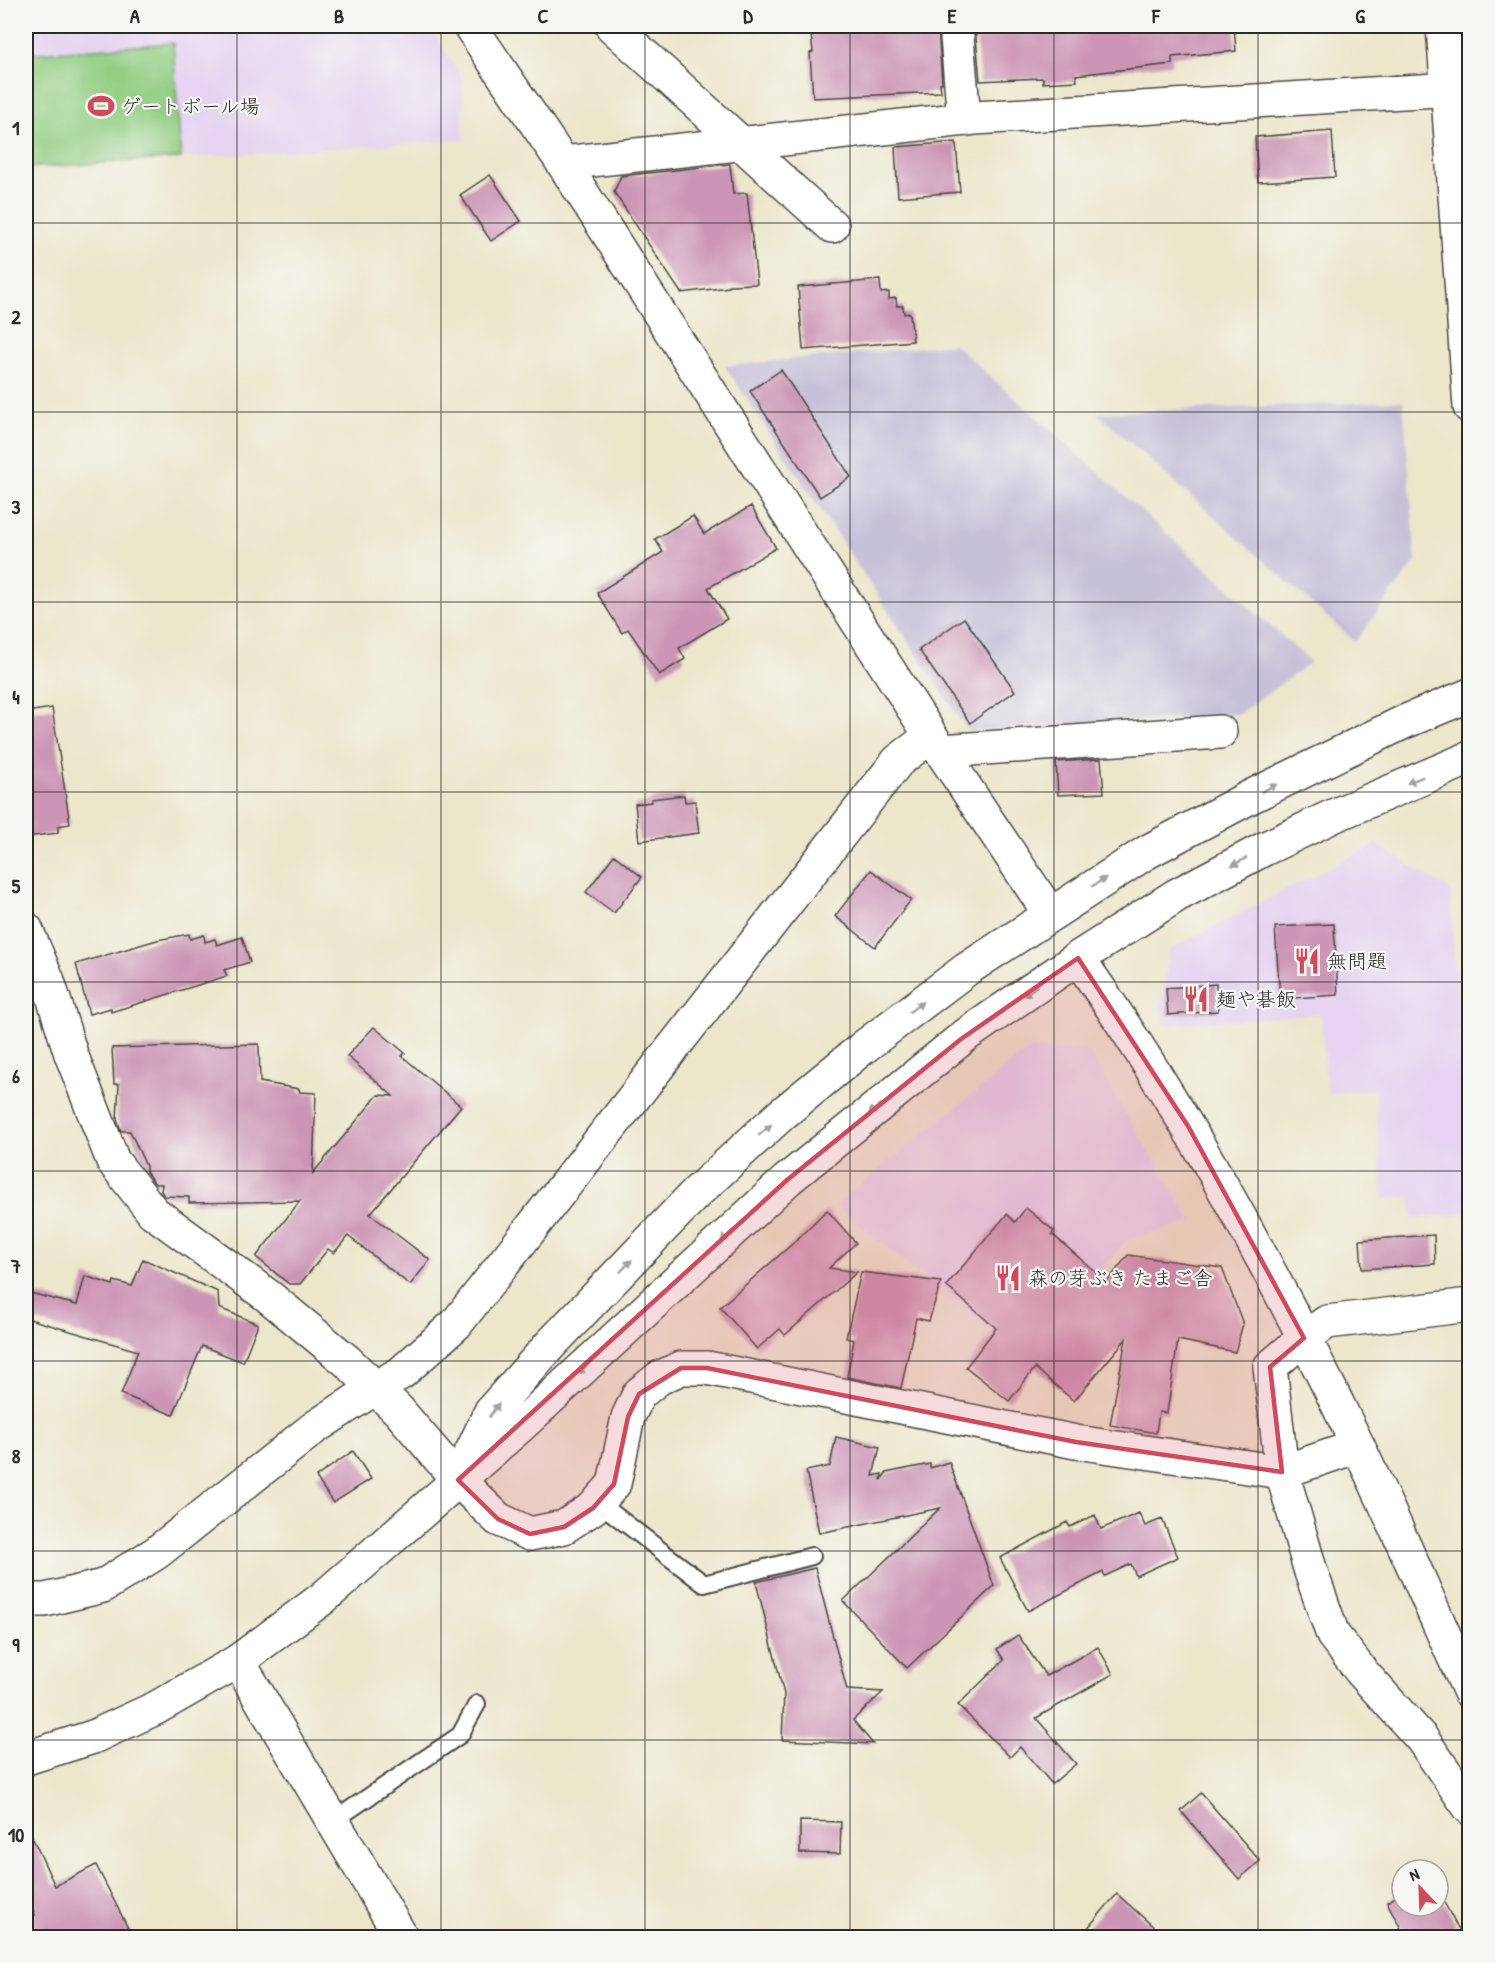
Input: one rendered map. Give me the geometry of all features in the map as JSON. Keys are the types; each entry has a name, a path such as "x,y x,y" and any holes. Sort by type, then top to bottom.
{"street":[{"path":"470,26 563,163 936,743 1050,914"},
{"path":"612,26 832,226"},
{"path":"956,26 964,119"},
{"path":"1443,26 1459,88 1470,407"},
{"path":"563,163 964,119 1459,88"},
{"path":"458,1480 491,1411 551,1344 696,1193 782,1114 865,1046 967,969 1147,852 1251,796 1404,722 1470,695"},
{"path":"26,1600 45,1600 103,1586 156,1553 314,1428 401,1373 456,1324 898,761 936,743 1220,732"},
{"path":"26,1758 93,1737 156,1708 238,1662 324,1598 519,1427 788,1180 961,1039 1078,958 1177,895 1264,849 1391,790 1470,758"},
{"path":"26,929 48,981 71,1054 113,1161 153,1212 268,1296 347,1360 398,1410 458,1480 498,1519 530,1534 564,1527 593,1508 614,1484 628,1417 639,1394 659,1377 681,1368 707,1368 1076,1442 1282,1472 1358,1446"},
{"path":"1078,958 1130,1031 1188,1126 1304,1338 1358,1446 1470,1692"},
{"path":"1470,1305 1327,1322 1270,1367 1282,1472 1311,1572 1333,1635 1361,1671 1422,1739 1470,1809"},
{"path":"238,1662 402,1938"}],"lane":[{"path":"598,1502 704,1584 812,1556"},
{"path":"333,1821 460,1735 477,1704"}],"highlighted area":[{"path":"1078,958 1188,1126 1304,1338 1270,1367 1282,1472 1076,1442 707,1368 681,1368 639,1394 628,1417 614,1484 593,1508 564,1527 530,1534 498,1519 458,1480 787,1180 961,1039"}],"shaded area":[{"path":"26,26 429,26 461,76 464,140 26,168"},
{"path":"954,344 1311,662 1239,714 968,731 725,366"},
{"path":"1403,401 1416,561 1355,642 1097,413"},
{"path":"1376,844 1450,890 1469,1213 1412,1218 1410,1196 1383,1199 1375,1090 1327,1093 1321,1014 1165,1025 1160,1010 1170,949"},
{"path":"1029,1049 1088,1051 1192,1222 1127,1239 1027,1360 835,1205"}],"green space":[{"name":"ゲートボール場","path":"173,43 181,158 26,168 26,54"}],"building":[{"path":"810,26 938,26 941,92 813,98 810,53 813,52"},
{"path":"975,26 1002,26 1003,33 1100,27 1100,33 1167,26 1234,26 1236,51 1172,57 1172,64 1076,75 1077,81 1043,83 1043,78 980,81"},
{"path":"1332,131 1335,177 1258,182 1255,137"},
{"path":"956,142 960,192 898,197 895,147"},
{"path":"730,164 733,194 747,193 757,284 729,285 729,287 681,293 614,192 621,176"},
{"path":"490,175 521,221 491,241 460,195"},
{"path":"880,280 881,293 889,292 889,299 896,298 897,306 903,306 904,314 910,313 913,341 803,350 798,287"},
{"path":"781,370 851,477 820,497 750,391"},
{"path":"751,506 776,548 708,588 727,619 679,648 685,659 659,675 628,629 622,633 597,593 663,552 655,539 693,516 704,534"},
{"path":"964,618 1015,691 970,723 919,650"},
{"path":"52,708 70,824 58,826 58,833 26,837 26,712"},
{"path":"1101,759 1104,793 1058,795 1056,762"},
{"path":"684,795 685,802 695,801 699,833 639,841 635,804 651,802 651,799"},
{"path":"614,855 642,877 614,913 586,892"},
{"path":"871,870 911,900 875,947 835,916"},
{"name":"無問題","path":"1334,924 1338,995 1280,999 1275,927"},
{"path":"189,934 190,939 204,935 205,942 215,939 217,945 242,937 250,962 224,970 227,976 111,1012 111,1008 89,1014 76,964 157,940"},
{"path":"1216,984 1218,1011 1168,1015 1166,988"},
{"path":"374,1027 405,1053 402,1056 461,1106 370,1214 430,1260 410,1285 348,1236 334,1253 328,1249 300,1284 289,1284 256,1257 300,1201 189,1203 189,1197 164,1196 161,1191 162,1184 155,1184 146,1172 146,1166 130,1131 121,1131 117,1119 119,1084 114,1084 112,1048 259,1044 260,1082 299,1089 300,1092 316,1093 313,1173 378,1095 393,1096 347,1056"},
{"path":"1026,1208 1054,1231 1052,1234 1107,1282 1128,1255 1222,1268 1243,1324 1235,1352 1178,1340 1167,1413 1159,1412 1156,1433 1110,1425 1126,1339 1074,1401 1035,1368 1009,1401 966,1367 996,1328 946,1286 1007,1214 1015,1222"},
{"path":"827,1210 856,1243 829,1268 857,1272 785,1335 780,1329 757,1349 720,1307"},
{"path":"1434,1235 1435,1264 1362,1269 1360,1240"},
{"path":"143,1259 218,1292 219,1308 258,1324 243,1362 202,1346 173,1415 121,1394 138,1351 26,1318 26,1292 77,1305 85,1276 113,1285 114,1281 132,1286"},
{"path":"861,1272 941,1282 929,1321 916,1318 901,1388 847,1377 854,1340 846,1338"},
{"path":"836,1437 880,1447 873,1476 882,1474 881,1480 886,1473 930,1464 930,1468 949,1462 994,1586 907,1668 843,1601 940,1508 819,1533 806,1471 830,1466"},
{"path":"353,1451 371,1479 333,1503 316,1477"},
{"path":"1139,1513 1145,1526 1162,1519 1178,1557 1136,1576 1131,1564 1105,1576 1103,1572 1028,1611 1000,1558 1067,1522 1070,1527 1095,1515 1101,1529"},
{"path":"815,1568 847,1690 883,1692 853,1720 873,1744 782,1740 784,1694 756,1582"},
{"path":"1018,1635 1046,1676 1098,1647 1113,1674 1036,1718 1076,1764 1052,1784 1020,1747 1010,1757 958,1705 1004,1660 997,1649"},
{"path":"1201,1793 1260,1861 1239,1879 1181,1811"},
{"path":"800,1821 841,1822 840,1854 800,1853"},
{"path":"26,1824 55,1886 96,1865 133,1938 26,1938 26,1919 35,1915 26,1895"},
{"path":"1117,1894 1166,1938 1079,1938"},
{"path":"1450,1914 1463,1938 1406,1938 1395,1918 1450,1918"}],"place":[{"name":"ゲートボール場","path":"101,106"},
{"name":"無問題","path":"1307,961"},
{"name":"麺や碁飯","path":"1196,999"},
{"name":"森の芽ぶき たまご舎","path":"1008,1278"}]}
